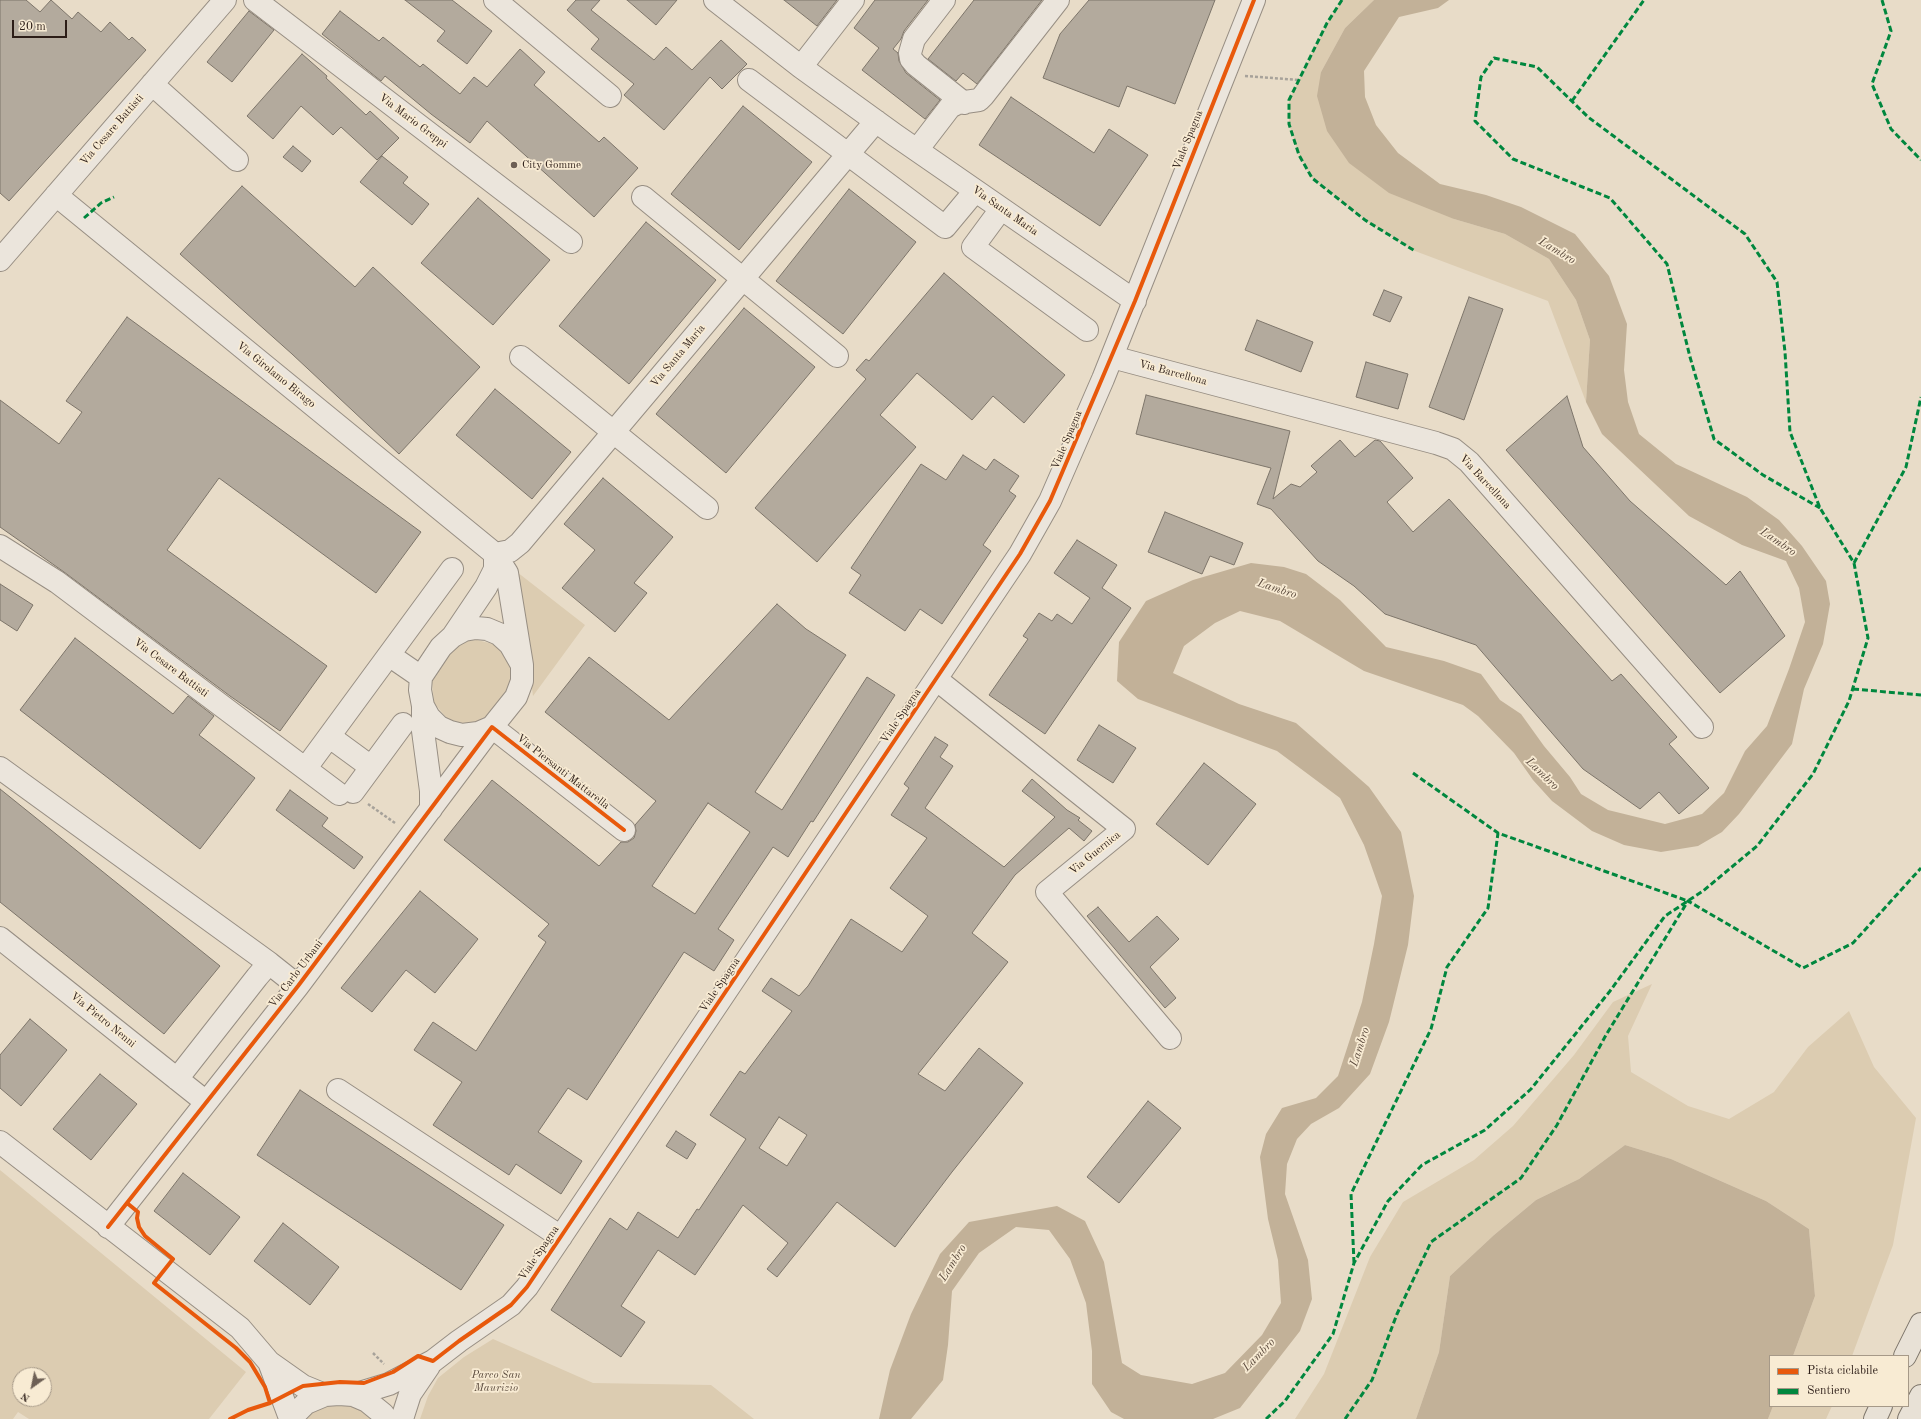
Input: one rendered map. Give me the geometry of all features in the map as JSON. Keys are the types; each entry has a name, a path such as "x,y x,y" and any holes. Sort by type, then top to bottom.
{"highway":[{"path":"1906,1355 1921,1324"},
{"path":"1910,1419 1921,1396"},
{"path":"1875,1419 1881,1407"}],"street":[{"name":"Via Cesare Battisti","path":"0,260 225,0"},
{"name":"Via Mario Greppi","path":"255,0 571,242"},
{"path":"495,0 610,96"},
{"name":"Via Santa Maria","path":"715,0 801,67 876,121 1134,301"},
{"path":"801,67 852,0"},
{"path":"944,0 914,39 910,53 911,59 916,65 964,103"},
{"path":"917,150 950,106 958,103 979,100 983,96 1058,0"},
{"name":"Viale Spagna","path":"352,1395 389,1384 433,1361 459,1341 512,1305 527,1287 1020,554 1050,501 1112,357 1254,0"},
{"path":"749,80 945,227 975,191"},
{"path":"152,84 237,160"},
{"name":"Via Santa Maria","path":"495,554 510,551 520,543 876,121"},
{"name":"Via Girolamo Birago","path":"56,195 495,554 507,573 522,665"},
{"path":"643,198 837,356"},
{"path":"1001,209 973,247 1087,330"},
{"path":"520,357 707,508"},
{"name":"Via Barcellona","path":"1112,357 1436,443 1453,449 1469,462 1702,727"},
{"name":"Via Cesare Battisti","path":"0,546 57,582 346,793 371,767"},
{"path":"453,636 486,587 495,569 495,554"},
{"path":"311,762 452,569"},
{"path":"423,706 429,717 439,726 450,732 462,734 473,733 492,727 516,697 522,682 522,665 510,644 499,634 476,628 464,630 453,636 441,646 421,677 420,690 423,706 423,731 432,791 431,809"},
{"path":"389,655 421,677"},
{"name":"Via Guernica","path":"936,679 1124,830 1047,892 1170,1038"},
{"path":"330,737 371,767 403,724"},
{"name":"Via Carlo Urbani","path":"108,1227 298,986 492,727"},
{"name":"Via Piersanti Mattarella","path":"492,727 624,830"},
{"path":"0,768 270,963 298,986"},
{"name":"Via Pietro Nenni","path":"0,938 206,1102"},
{"path":"177,1079 257,977 270,963"},
{"path":"338,1090 561,1237"},
{"path":"0,1142 240,1328 268,1362 303,1386 325,1395"},
{"name":"Viale Spagna","path":"402,1419 410,1394 418,1380 433,1361"},
{"path":"268,1362 290,1419 306,1403 325,1395 339,1394 352,1395 367,1401 383,1414 386,1419"}],"path":[{"path":"1224,74 1299,80"}],"green space":[{"path":"1342,0 1374,0 1345,28 1321,72 1454,219 1505,234 1549,259 1576,300 1590,340 1586,402 1548,301 1415,251 1365,220 1312,178 1299,155 1289,124 1289,100 1327,23"},
{"path":"517,572 585,625 533,696"},
{"path":"477,640 493,644 501,651 511,668 511,679 506,692 486,718 473,724 454,722 446,717 434,703 432,681 450,654 459,645 467,641"},
{"path":"1652,984 1628,1036 1631,1072 1688,1106 1729,1119 1774,1092 1808,1047 1849,1011 1874,1067 1916,1118 1893,1245 1852,1355 1793,1355 1815,1296 1809,1229 1766,1201 1671,1159 1625,1145 1579,1179 1536,1200 1494,1235 1450,1276 1439,1352 1416,1419 1295,1419 1324,1374 1370,1257 1403,1202 1474,1160 1513,1126 1574,1055 1613,1002"},
{"path":"0,1170 246,1372 209,1419 29,1419 18,1412 13,1419 0,1419"},
{"name":"Parco San Maurizio","path":"493,1339 593,1383 711,1385 754,1419 420,1419 428,1396 438,1378 464,1357"},
{"path":"331,1404 348,1405 364,1411 374,1419 303,1419 314,1410"},
{"path":"1773,1407 1832,1407 1826,1419 1768,1419"}],"water":[{"name":"Lambro","path":"1374,0 1449,0 1438,8 1399,17 1364,71 1365,97 1376,125 1398,153 1440,184 1486,195 1521,207 1575,234 1609,276 1627,324 1624,370 1628,402 1639,434 1676,464 1747,497 1779,520 1802,546 1826,581 1830,604 1823,644 1804,689 1792,744 1739,814 1722,832 1698,846 1661,852 1624,845 1592,831 1552,801 1533,780 1514,753 1478,716 1463,705 1364,671 1280,621 1240,611 1215,623 1184,646 1173,673 1239,704 1296,723 1369,787 1401,832 1414,896 1408,945 1389,1022 1370,1074 1339,1108 1311,1124 1297,1139 1287,1164 1285,1194 1308,1260 1312,1299 1300,1331 1240,1408 1213,1419 1124,1419 1111,1412 1092,1384 1092,1351 1086,1303 1070,1259 1049,1230 1016,1227 979,1253 952,1291 948,1345 943,1380 911,1419 879,1419 890,1370 911,1314 940,1254 969,1222 1057,1206 1085,1221 1104,1262 1122,1363 1141,1375 1192,1384 1225,1373 1262,1335 1281,1303 1278,1260 1268,1219 1260,1157 1266,1134 1282,1108 1316,1098 1338,1076 1362,1002 1382,896 1364,845 1340,798 1277,751 1138,699 1117,681 1119,642 1146,601 1193,580 1251,563 1284,567 1306,574 1340,600 1386,647 1444,661 1481,674 1500,700 1521,714 1544,746 1570,777 1581,794 1608,810 1665,824 1702,814 1724,793 1745,751 1767,726 1789,669 1805,622 1799,588 1786,561 1742,545 1689,516 1602,434 1586,402 1590,340 1576,300 1549,259 1505,234 1454,219 1389,193 1349,163 1327,131 1317,96 1321,72 1345,28"},
{"path":"1625,1145 1671,1159 1766,1201 1809,1229 1815,1296 1793,1355 1769,1355 1769,1407 1773,1407 1768,1419 1416,1419 1439,1352 1450,1276 1494,1235 1536,1200 1579,1179"}],"building":[{"path":"0,0 26,0 40,12 51,0 72,19 78,12 101,32 110,22 129,40 132,37 146,50 9,201 0,193"},
{"path":"405,0 452,0 492,31 467,64 437,41 445,31"},
{"path":"576,0 600,0 591,10 654,60 666,47 692,70 721,40 747,64 722,89 710,77 664,130 624,95 634,84 591,49 599,39 567,10"},
{"path":"627,0 677,0 656,25"},
{"path":"784,0 837,0 817,26"},
{"path":"875,0 928,0 904,31 901,39 893,49 898,53 899,61 906,73 940,100 925,119 862,70 879,48 854,28"},
{"path":"974,0 1042,0 977,84 963,73 956,81 928,59"},
{"path":"1089,0 1215,0 1175,104 1127,86 1119,107 1043,78 1060,34"},
{"path":"249,11 274,30 232,82 207,62"},
{"path":"340,11 379,41 383,37 420,67 423,64 460,94 474,77 487,87 520,49 545,72 534,85 599,142 604,137 638,168 594,217 487,121 470,143 431,114 385,76 381,81 322,34"},
{"path":"302,54 327,76 326,78 366,115 370,111 399,138 377,160 341,127 333,135 301,106 273,139 247,116"},
{"path":"1011,97 1094,153 1109,129 1148,155 1100,226 979,145"},
{"path":"743,106 812,162 739,250 671,194"},
{"path":"293,146 311,161 302,172 283,157"},
{"path":"382,156 408,177 403,183 429,204 412,225 360,182"},
{"path":"242,186 355,287 373,267 480,367 399,454 292,354 180,254"},
{"path":"849,189 916,242 843,334 776,281"},
{"path":"478,198 550,260 493,325 421,263"},
{"path":"646,222 716,280 629,384 559,326"},
{"path":"944,273 1065,375 1024,423 993,396 972,420 917,373 880,415 916,447 817,562 755,508 866,379 856,370 866,359 869,361"},
{"path":"1384,290 1402,297 1390,322 1373,315"},
{"path":"1469,297 1503,309 1464,420 1429,407"},
{"path":"744,308 815,367 726,473 656,414"},
{"path":"127,317 421,532 376,593 219,478 167,550 327,666 280,731 230,696 64,572 0,527 0,400 59,444 82,412 66,401"},
{"path":"1257,320 1313,342 1301,372 1245,350"},
{"path":"1366,362 1408,374 1398,409 1356,397"},
{"path":"495,389 571,452 532,499 456,435"},
{"path":"1146,395 1290,431 1273,499 1291,484 1300,487 1317,472 1311,466 1340,440 1355,457 1375,440 1380,441 1413,478 1387,502 1413,532 1449,499 1612,681 1621,674 1677,737 1669,744 1709,788 1679,814 1659,792 1640,809 1583,769 1476,645 1385,614 1354,586 1318,561 1271,509 1257,504 1271,468 1136,434"},
{"path":"1567,396 1583,447 1630,501 1726,585 1740,571 1785,636 1720,693 1506,450"},
{"path":"963,455 986,470 994,459 1019,476 1009,491 1016,496 983,545 991,551 942,624 920,609 905,631 849,593 861,575 851,568 921,464 946,480"},
{"path":"603,478 673,537 634,583 647,593 615,632 562,588 595,550 564,524"},
{"path":"1165,512 1243,543 1234,565 1210,556 1202,574 1148,552"},
{"path":"1077,540 1117,565 1102,588 1131,608 1045,734 989,695 1028,639 1023,636 1039,613 1052,621 1057,614 1072,624 1090,598 1054,573"},
{"path":"0,584 33,605 17,631 0,620"},
{"path":"777,604 806,629 846,655 755,792 782,810 867,677 895,695 813,822 811,821 788,857 773,847 718,929 734,940 714,971 684,952 587,1100 568,1088 538,1132 582,1161 561,1194 516,1164 509,1175 433,1125 462,1082 414,1050 433,1022 476,1051 546,942 538,936 549,924 444,840 492,780 599,866 621,842 628,842 634,838 636,831 635,825 656,801 545,712 589,657 669,720","holes":["708,803 750,832 695,914 652,886"]},
{"path":"75,638 173,714 188,696 214,716 199,735 255,778 200,849 20,710"},
{"path":"1099,725 1136,748 1113,783 1077,760"},
{"path":"935,737 948,745 940,757 953,766 925,808 1004,867 1055,817 1022,791 1032,779 1067,810 1080,818 1078,820 1092,831 1084,841 1069,828 1015,875 972,933 1008,962 918,1074 945,1091 979,1048 1023,1083 952,1172 895,1247 837,1202 777,1277 767,1269 788,1243 743,1205 695,1275 658,1250 621,1306 645,1322 621,1357 551,1310 610,1218 627,1230 638,1212 678,1238 697,1209 699,1210 746,1139 710,1115 740,1071 745,1074 792,1011 762,991 771,978 799,996 808,986 851,919 902,952 928,916 890,888 927,838 891,815 909,788 904,784","holes":["779,1117 807,1135 787,1166 759,1148"]},
{"path":"1204,763 1256,804 1208,865 1156,824"},
{"path":"0,789 220,966 164,1034 0,902"},
{"path":"290,790 328,818 322,826 363,857 354,869 276,810"},
{"path":"420,891 478,939 435,993 406,970 372,1012 341,988"},
{"path":"1098,907 1129,942 1157,916 1179,939 1150,967 1176,998 1165,1008 1087,916"},
{"path":"30,1019 67,1050 21,1106 0,1088 0,1055"},
{"path":"100,1074 137,1104 91,1160 53,1129"},
{"path":"300,1090 504,1225 461,1290 257,1155"},
{"path":"1148,1101 1181,1128 1119,1203 1087,1177"},
{"path":"676,1131 696,1144 687,1159 666,1146"},
{"path":"183,1173 240,1217 210,1255 154,1211"},
{"path":"283,1223 339,1267 310,1305 254,1261"}],"marked path":[{"path":"1342,0 1327,23 1289,100 1289,124 1299,155 1312,178 1365,220 1415,251"},
{"path":"1572,101 1644,0"},
{"path":"1882,0 1891,31 1872,84 1891,129 1921,160"},
{"path":"1266,1419 1285,1401 1333,1334 1354,1263 1388,1201 1422,1165 1485,1130 1531,1089 1610,991 1665,916 1703,891 1757,846 1813,774 1849,701 1868,638 1854,563 1820,508 1790,432 1785,352 1777,282 1745,234 1588,117 1537,67 1494,58 1481,77 1475,121 1513,159 1610,198 1667,264 1690,357 1714,439 1763,475 1820,508"},
{"path":"84,218 101,203 114,197"},
{"path":"1854,563 1906,467 1921,397"},
{"path":"1853,689 1921,695"},
{"path":"1413,773 1498,833 1688,901"},
{"path":"1354,1263 1351,1194 1431,1029 1447,967 1488,908 1498,833"},
{"path":"1345,1419 1372,1380 1397,1314 1431,1242 1521,1178 1557,1125 1606,1035 1688,901 1803,968 1853,943 1921,868"}],"cycle path":[{"path":"230,1419 248,1410 270,1403 303,1386 340,1382 364,1383 393,1372 418,1356 433,1361 511,1305 527,1287 1020,554 1050,501 1135,301 1254,0"},
{"path":"108,1227 298,986 492,727 624,830"},
{"path":"127,1203 138,1212 137,1218 139,1227 145,1236 173,1259 154,1283 236,1348 250,1362 265,1387 270,1403"}],"place":[{"name":"City Gomme","path":"514,165"}]}
